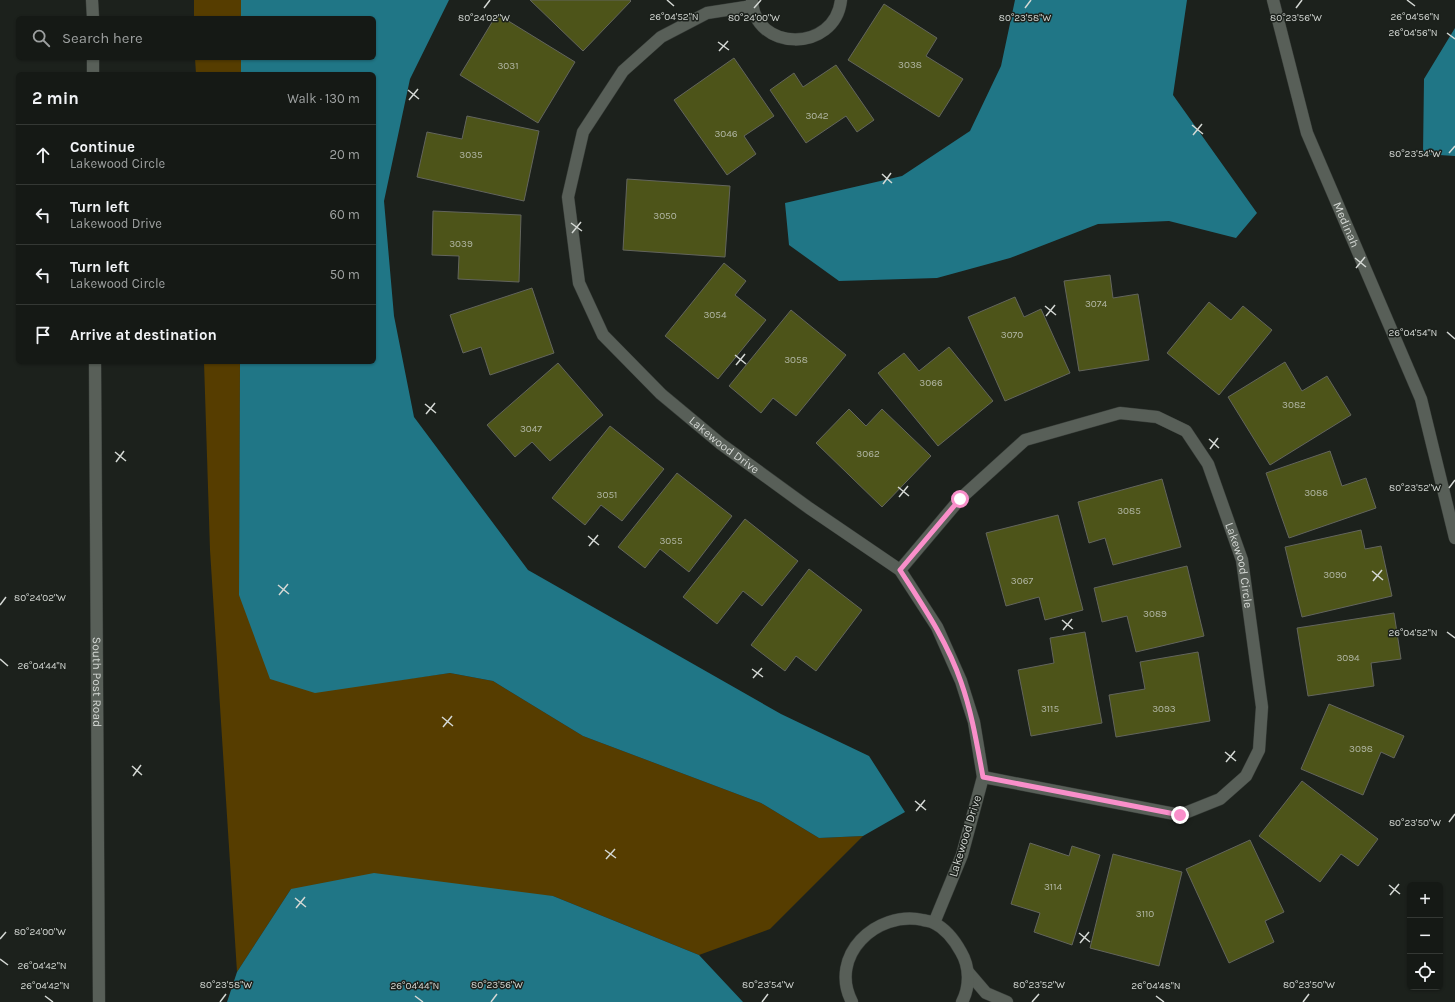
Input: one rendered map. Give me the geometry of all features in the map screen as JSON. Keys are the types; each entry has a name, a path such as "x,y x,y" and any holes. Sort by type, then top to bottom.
{"street":[{"path":"92,0 93,16"},
{"name":"Lakewood Drive","path":"841,0 835,18 823,32 808,39 790,40 773,34 760,22 752,3 707,12 661,37 623,71 583,132 568,197 579,283 603,335 661,394 721,444 809,508 900,570 937,627 961,681 974,722 983,777 962,855 934,923"},
{"name":"Medinah","path":"1273,0 1307,133 1421,399 1455,538"},
{"path":"93,60 93,72"},
{"name":"South Post Road","path":"95,364 99,1002"},
{"name":"Lakewood Circle","path":"900,570 960,499 1025,440 1120,413 1157,417 1186,431 1208,464 1242,560 1262,707 1259,750 1246,776 1220,800 1180,815 983,777"},
{"path":"852,1002 847,989 847,974 850,958 859,941 873,928 891,920 912,918 934,923 955,941 964,957 968,972 965,995 962,1002"},
{"path":"968,972 986,994 1007,1002"}],"shaded area":[{"path":"194,0 241,0 241,16 194,16"},
{"path":"195,60 241,60 241,72 196,72"},
{"path":"204,364 240,364 239,595 391,681 450,673 493,681 583,736 761,803 819,838 863,836 770,929 699,955 553,896 291,889 237,972 210,550"}],"water":[{"path":"241,0 449,0 410,79 384,201 394,316 414,417 528,570 781,714 869,756 905,812 863,836 819,838 761,803 583,736 493,681 450,673 315,693 270,679 239,595 240,364 376,364 376,72 241,72 241,60 376,60 376,16 241,16"},
{"path":"1015,0 1187,0 1173,95 1257,213 1236,238 1169,221 1098,224 1010,258 937,278 839,281 789,245 785,203 902,176 970,131 1001,66"},
{"path":"1455,28 1455,156 1423,154 1424,79"},
{"path":"374,873 553,896 699,955 743,1002 227,1002 237,972 291,889"}],"building":[{"path":"530,0 630,0 631,1 583,51"},
{"path":"884,4 937,38 926,56 963,79 939,117 848,60"},
{"path":"497,14 575,62 538,123 460,75"},
{"path":"734,58 774,116 744,136 756,154 727,175 674,100"},
{"path":"836,65 874,120 857,132 846,116 806,143 770,90 794,73 803,87"},
{"path":"467,116 539,131 524,201 417,177 427,132 462,139"},
{"path":"627,179 730,186 725,257 623,250"},
{"path":"433,211 521,215 519,282 458,279 459,256 432,255"},
{"path":"724,263 746,281 735,295 766,320 718,379 665,336"},
{"path":"1110,275 1113,298 1138,294 1149,360 1079,371 1064,281"},
{"path":"532,288 554,353 490,375 481,347 463,353 450,315"},
{"path":"1015,297 1024,317 1041,309 1070,373 1005,401 968,317"},
{"path":"1209,302 1231,320 1243,306 1272,330 1219,395 1167,353"},
{"path":"791,310 846,355 796,416 773,398 761,413 729,386"},
{"path":"949,347 993,401 938,446 878,373 904,353 919,371"},
{"path":"1285,362 1302,391 1327,376 1351,415 1270,465 1228,397"},
{"path":"558,363 603,415 550,461 532,442 515,457 487,425"},
{"path":"849,409 866,426 882,409 931,456 882,507 816,443"},
{"path":"610,426 664,469 622,521 601,505 585,525 552,498"},
{"path":"1330,451 1342,486 1366,478 1376,508 1289,538 1266,473"},
{"path":"677,473 732,516 689,572 660,549 645,568 618,547"},
{"path":"1162,479 1181,547 1113,565 1105,538 1089,543 1078,502"},
{"path":"1058,515 1083,610 1045,620 1039,597 1006,606 986,533"},
{"path":"745,519 798,561 762,606 743,591 717,624 683,597"},
{"path":"1361,530 1365,549 1381,546 1392,596 1302,617 1285,547"},
{"path":"1187,566 1204,636 1136,652 1127,616 1102,622 1094,588"},
{"path":"809,569 862,610 816,671 796,656 785,671 751,645"},
{"path":"1394,613 1401,659 1371,663 1374,686 1308,696 1297,628"},
{"path":"1085,632 1102,723 1031,736 1018,670 1054,663 1050,638"},
{"path":"1198,652 1210,721 1116,737 1109,695 1145,689 1140,662"},
{"path":"1329,704 1404,736 1394,758 1381,752 1363,795 1301,769"},
{"path":"1302,781 1378,839 1358,866 1341,854 1320,882 1259,836"},
{"path":"1250,840 1284,912 1265,921 1274,942 1229,963 1186,869"},
{"path":"1030,843 1069,856 1072,846 1100,855 1072,945 1034,932 1040,913 1011,904"},
{"path":"1113,854 1182,872 1159,966 1090,948"}],"route":[{"path":"960,499 900,570 937,627 961,681 974,722 983,777 1180,815"}]}
